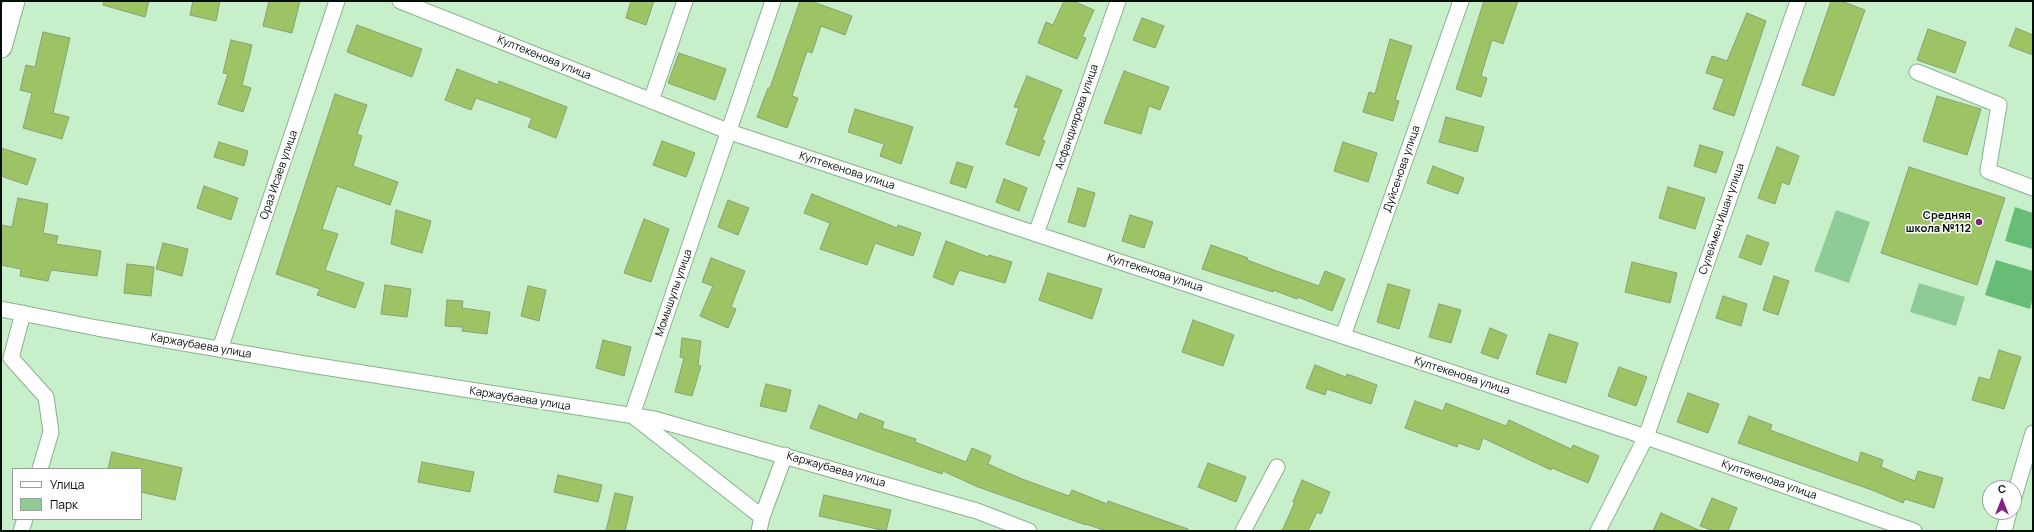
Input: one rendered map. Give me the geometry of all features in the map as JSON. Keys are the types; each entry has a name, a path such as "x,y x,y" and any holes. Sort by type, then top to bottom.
{"street":[{"name":"Ораз Исаев улица","path":"220,350 337,1"},
{"name":"Култекенова улица","path":"400,1 730,132 1646,437 1914,531"},
{"path":"651,101 685,1"},
{"name":"Момышулы улица","path":"632,415 730,132 773,1"},
{"name":"Асфандиярова улица","path":"1036,234 1118,1"},
{"name":"Дуйсенова улица","path":"1343,336 1461,1"},
{"name":"Сулеймен Ишан улица","path":"1646,437 1798,1"},
{"path":"1,47 10,2"},
{"path":"1917,72 1999,104 1988,172 2033,188"},
{"name":"Каржаубаева улица","path":"1,309 220,350 529,401 654,419 785,455 977,511 1029,531"},
{"path":"23,313 11,358 46,397 51,432 40,468"},
{"path":"632,415 760,524 785,455"},
{"path":"2019,480 2033,434"},
{"path":"1598,531 1646,437"},
{"path":"1243,531 1277,468"},
{"path":"21,531 25,520"},
{"path":"2004,531 2007,520"}],"green space":[{"path":"2015,207 2033,213 2033,249 2005,241"},
{"path":"1836,210 1870,222 1849,283 1814,271"},
{"path":"1996,260 2033,271 2033,298 2030,309 1985,295"},
{"path":"1919,283 1965,297 1956,326 1910,312"}],"building":[{"path":"104,1 149,1 145,17 103,5"},
{"path":"193,1 220,1 216,21 190,15"},
{"path":"269,1 300,1 292,33 263,26"},
{"path":"631,1 654,1 646,25 626,18"},
{"path":"800,1 811,1 852,16 845,35 821,26 812,53 807,51 792,96 798,98 787,128 757,117 768,88 770,88"},
{"path":"1064,1 1073,1 1094,10 1082,37 1086,38 1077,59 1038,43 1046,22 1053,25"},
{"path":"1484,1 1518,1 1503,44 1492,40 1481,76 1487,78 1481,97 1456,89"},
{"path":"1831,1 1841,1 1865,10 1834,96 1802,85"},
{"path":"1747,13 1766,21 1734,116 1713,109 1724,79 1706,73 1712,56 1727,61"},
{"path":"1142,18 1164,26 1155,48 1133,40"},
{"path":"357,25 422,49 412,77 347,52"},
{"path":"2016,28 2033,35 2033,55 2009,46"},
{"path":"1928,29 1966,42 1955,73 1917,60"},
{"path":"43,32 70,38 53,113 69,117 62,139 23,128 32,93 20,90 26,65 35,67"},
{"path":"1390,39 1412,46 1395,100 1399,101 1393,121 1363,112 1369,92 1375,94"},
{"path":"231,40 252,45 242,85 251,88 243,112 218,104 228,74 223,73"},
{"path":"679,53 726,69 715,100 668,83"},
{"path":"457,69 498,85 499,81 567,107 556,138 528,127 532,118 476,98 471,110 445,100"},
{"path":"1124,71 1169,87 1160,110 1149,106 1141,134 1104,123"},
{"path":"1027,76 1062,90 1042,140 1045,141 1039,156 1006,144 1019,108 1014,107"},
{"path":"335,94 367,105 357,134 362,136 353,166 398,182 390,205 337,186 322,229 338,234 325,270 364,283 355,308 317,295 320,289 276,274"},
{"path":"1937,96 1981,109 1967,155 1923,141"},
{"path":"855,109 913,127 901,164 880,156 884,144 848,132"},
{"path":"1446,117 1484,127 1477,152 1439,142"},
{"path":"662,141 695,153 686,177 653,165"},
{"path":"219,142 248,151 244,166 214,157"},
{"path":"1343,142 1377,153 1368,182 1334,171"},
{"path":"1700,145 1723,152 1716,173 1694,166"},
{"path":"1777,147 1799,156 1789,185 1782,182 1775,204 1758,198"},
{"path":"1,148 36,159 27,185 1,176"},
{"path":"957,162 973,167 966,188 950,183"},
{"path":"1433,166 1464,178 1458,194 1427,183"},
{"name":"Средняя школа №112","path":"1909,167 2005,198 1977,285 1881,253"},
{"path":"1004,179 1027,188 1019,211 996,202"},
{"path":"204,186 238,198 231,220 197,208"},
{"path":"1668,187 1705,198 1695,229 1659,218"},
{"path":"1078,188 1095,193 1085,227 1068,222"},
{"path":"812,194 897,228 898,225 921,233 913,256 875,243 867,265 820,249 830,223 804,213"},
{"path":"18,198 48,204 43,233 58,236 56,244 101,251 97,276 51,270 48,281 20,276 21,269 1,265 1,225 12,227"},
{"path":"728,200 749,208 738,235 718,227"},
{"path":"396,210 431,221 422,253 391,244"},
{"path":"1130,215 1153,222 1144,248 1122,241"},
{"path":"644,219 669,229 651,282 624,273"},
{"path":"1747,235 1769,243 1761,265 1739,257"},
{"path":"946,241 988,257 989,255 1012,262 1005,283 959,270 953,285 933,277"},
{"path":"163,243 188,249 182,276 156,269"},
{"path":"1211,245 1248,258 1247,260 1319,286 1325,271 1345,279 1332,311 1298,297 1297,299 1273,290 1273,292 1202,269"},
{"path":"711,258 745,271 731,307 736,309 728,328 700,316 713,286 702,282"},
{"path":"1632,262 1677,273 1670,303 1625,292"},
{"path":"127,264 154,267 151,296 124,293"},
{"path":"1048,273 1102,289 1092,319 1039,300"},
{"path":"1774,276 1789,281 1778,315 1763,310"},
{"path":"1388,284 1410,290 1399,329 1377,322"},
{"path":"385,285 411,289 407,317 381,314"},
{"path":"528,286 546,290 539,321 521,316"},
{"path":"1723,296 1747,304 1741,326 1716,318"},
{"path":"447,300 463,301 462,308 490,312 487,334 462,331 463,327 445,326"},
{"path":"1439,304 1461,310 1451,343 1429,337"},
{"path":"1193,320 1234,335 1223,366 1182,352"},
{"path":"1490,328 1507,335 1498,359 1481,353"},
{"path":"1549,334 1578,343 1566,383 1536,374"},
{"path":"682,338 701,341 698,365 701,366 692,396 675,392 684,358 680,357"},
{"path":"603,340 631,347 624,376 596,368"},
{"path":"1999,350 2021,357 2004,409 1972,400 1979,377 1990,380"},
{"path":"1315,365 1346,377 1347,374 1377,385 1371,404 1327,389 1325,395 1306,388"},
{"path":"1619,367 1647,377 1636,406 1608,396"},
{"path":"766,384 791,390 786,412 760,406"},
{"path":"1688,393 1719,404 1708,433 1677,422"},
{"path":"1415,401 1443,411 1446,403 1506,426 1509,420 1571,449 1573,445 1599,456 1588,483 1552,468 1551,470 1483,438 1479,450 1458,443 1457,447 1405,428"},
{"path":"819,405 857,420 860,413 884,422 882,428 916,439 915,442 966,462 972,448 991,456 988,464 1022,479 1069,496 1072,490 1107,504 1108,501 1188,529 1188,531 1106,531 1086,525 978,487 943,471 942,474 810,428"},
{"path":"1749,416 1772,425 1770,430 1858,463 1861,452 1883,460 1881,467 1915,481 1918,471 1943,478 1934,508 1905,499 1903,503 1872,490 1738,443"},
{"path":"112,452 182,468 175,500 142,492 142,468 108,468"},
{"path":"422,462 474,472 470,492 418,482"},
{"path":"1208,463 1246,477 1236,502 1198,487"},
{"path":"558,475 602,485 598,502 554,492"},
{"path":"1302,480 1330,492 1321,514 1317,512 1308,531 1282,531 1295,502 1293,502"},
{"path":"615,493 633,497 625,531 606,531"},
{"path":"824,495 891,510 886,531 819,516"},
{"path":"1712,498 1737,508 1728,531 1714,531 1700,526"},
{"path":"1661,513 1701,531 1653,531"}],"place":[{"name":"Средняя школа №112","path":"1979,222"}]}
